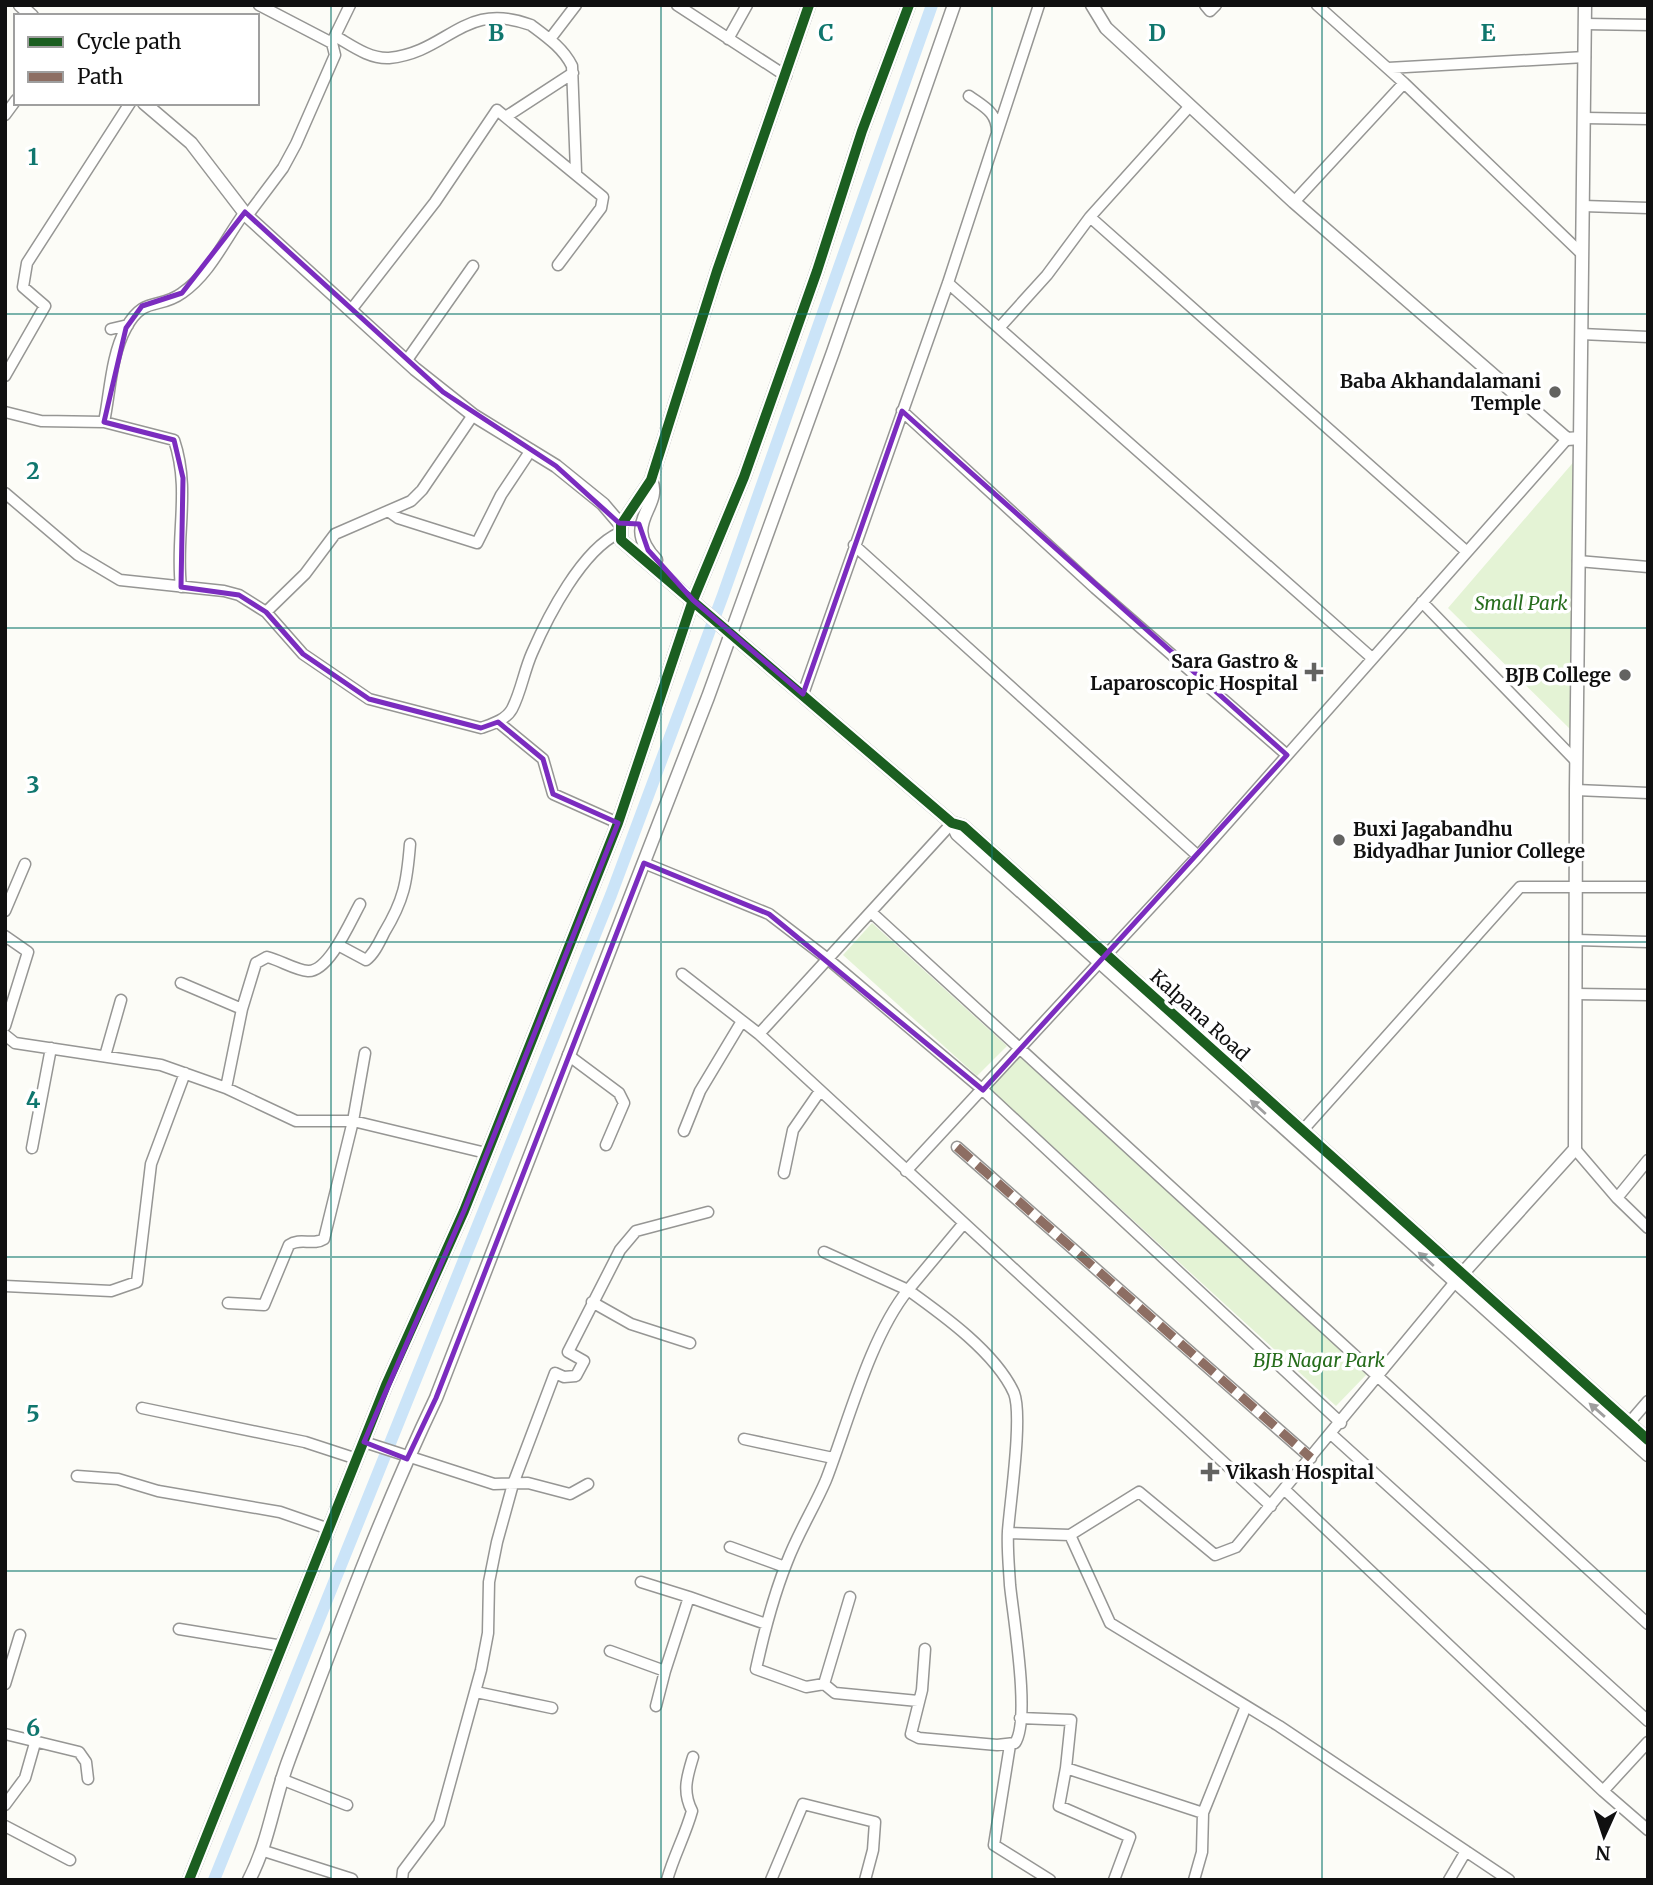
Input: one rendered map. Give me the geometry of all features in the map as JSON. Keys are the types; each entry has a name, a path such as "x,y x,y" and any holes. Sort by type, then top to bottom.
{"street":[{"path":"259,5 286,10 333,39 368,54 392,57 427,44 470,11 481,7 508,13 550,39 566,55 573,73 576,172"},
{"path":"104,422 119,347 128,325 142,306 183,293 206,270 283,168 335,55 333,39 350,5"},
{"path":"550,39 576,5"},
{"path":"728,39 747,5"},
{"path":"697,603 681,594 638,552 622,543 622,527 651,480 717,271 809,5"},
{"path":"189,1880 357,1459 440,1269 618,822 744,477 817,271 862,131 909,5"},
{"path":"249,1880 264,1851 281,1779 401,1456 436,1398 644,863 726,628 833,352 954,5"},
{"path":"803,694 948,283 1039,5"},
{"path":"1092,5 1106,28 1294,202 1573,438"},
{"path":"1205,5 1210,11 1216,5"},
{"path":"1317,5 1404,83 1582,254"},
{"path":"1585,5 1581,334 1573,438 1578,561 1575,1149 1616,1198 1648,1228"},
{"path":"682,7 786,76"},
{"path":"1585,24 1648,25"},
{"path":"1388,68 1585,57"},
{"path":"507,116 573,73"},
{"path":"1294,202 1404,83"},
{"path":"968,96 997,119 997,138"},
{"path":"5,376 45,306 23,287 27,263 129,105"},
{"path":"146,105 191,143 246,214 407,360 473,415 531,450 581,485 622,527"},
{"path":"1000,327 1047,275 1090,217 1189,107"},
{"path":"351,310 435,202 497,110 576,172 600,193 604,202 558,265"},
{"path":"1584,118 1648,119"},
{"path":"1583,206 1648,208"},
{"path":"1090,217 1466,551"},
{"path":"407,360 473,266"},
{"path":"948,283 1372,658"},
{"path":"111,329 128,325"},
{"path":"1581,334 1648,337"},
{"path":"902,411 1095,588 1287,755"},
{"path":"5,412 41,421 104,422 174,440 184,490 182,539 178,561 181,587"},
{"path":"266,612 305,574 335,534 411,501 422,490 473,415"},
{"path":"906,1171 1198,856 1466,551 1573,438"},
{"path":"388,511 398,518 477,543 500,495 531,450"},
{"path":"641,528 653,492 651,480"},
{"path":"5,493 78,555 120,580 239,595 266,612 303,654 369,699 481,728 498,722 511,710 532,653 553,611 594,550 622,527 634,521 641,528 648,550 697,603"},
{"path":"854,545 1198,856"},
{"path":"1578,561 1648,567"},
{"path":"1422,602 1576,761"},
{"name":"Kalpana Road","path":"697,603 952,823 963,826 1103,959 1458,1279 1648,1440"},
{"path":"498,722 543,759 553,794 618,822"},
{"path":"1576,790 1648,793"},
{"path":"759,1034 952,823"},
{"path":"338,945 360,960 369,958 401,905 409,854"},
{"path":"644,863 769,914 829,960 983,1090 1341,1423"},
{"path":"5,911 25,864"},
{"path":"1302,1131 1520,887 1648,887"},
{"path":"226,1088 242,1009 256,963 267,957 312,971 324,963 338,945 360,904"},
{"path":"872,913 1648,1624"},
{"path":"5,936 28,952 5,1026"},
{"path":"1576,940 1648,942"},
{"name":"Kalpana Road","path":"1103,959 1302,1131 1648,1455"},
{"path":"682,974 759,1034 1270,1506"},
{"path":"181,983 242,1009"},
{"path":"1576,994 1648,995"},
{"path":"105,1056 121,1000"},
{"path":"684,1131 700,1091 742,1021"},
{"path":"5,1035 15,1043 161,1065 226,1088 296,1121 353,1121 486,1153"},
{"path":"32,1148 51,1048"},
{"path":"228,1303 264,1305 289,1245 297,1241 313,1243 324,1239 353,1121 365,1053"},
{"path":"568,1055 619,1093 624,1103 606,1145"},
{"path":"5,1286 111,1291 137,1282 151,1164 185,1073"},
{"path":"784,1172 793,1130 820,1091"},
{"path":"957,1147 1311,1458"},
{"path":"1008,1533 1070,1535 1139,1492 1215,1555 1236,1547 1458,1279 1575,1149"},
{"path":"1616,1198 1648,1160"},
{"path":"402,1880 403,1871 439,1824 476,1692 488,1633 489,1582 513,1483 555,1373 564,1377 576,1376 584,1361 568,1352 620,1250 636,1231 708,1212"},
{"path":"918,1701 835,1693 824,1684 806,1687 756,1669 766,1624 785,1567 834,1458 858,1390 895,1306 964,1223"},
{"path":"824,1252 908,1290 946,1318 994,1364 1015,1395 1015,1441 1008,1533 1021,1679 1018,1739 1010,1745 919,1738 911,1734 925,1649"},
{"path":"592,1302 631,1324 690,1343"},
{"path":"1629,1423 1648,1401"},
{"path":"142,1408 306,1442 357,1459"},
{"path":"1331,1434 1648,1721"},
{"path":"744,1439 834,1458"},
{"path":"364,1442 494,1485 528,1483 570,1494 588,1484"},
{"path":"77,1476 118,1479 170,1493 280,1512 329,1529"},
{"path":"1284,1490 1603,1791 1648,1829"},
{"path":"1070,1535 1110,1623 1246,1706 1509,1880"},
{"path":"730,1547 785,1567"},
{"path":"641,1582 766,1624"},
{"path":"656,1706 689,1597"},
{"path":"824,1684 850,1597"},
{"path":"178,1629 283,1646"},
{"path":"5,1684 20,1635"},
{"path":"611,1651 665,1671"},
{"path":"476,1692 552,1708"},
{"path":"1194,1880 1202,1852 1203,1813 1246,1706"},
{"path":"1020,1718 1071,1720 1059,1806 1130,1837 1114,1880"},
{"path":"5,1734 79,1752 86,1762 88,1779"},
{"path":"5,1805 25,1778 34,1742"},
{"path":"1603,1791 1648,1742"},
{"path":"1010,1745 994,1845 1049,1880"},
{"path":"667,1880 676,1848 683,1842 692,1811 686,1799 685,1784 693,1757"},
{"path":"1066,1768 1203,1813"},
{"path":"281,1779 347,1805"},
{"path":"771,1880 803,1804 875,1822 871,1859 865,1880"},
{"path":"5,1826 70,1860"},
{"path":"264,1851 352,1879"},
{"path":"1449,1880 1466,1852"}],"highlighted area":[{"path":"245,212 443,392 556,466 619,523 639,524 648,550 693,600 803,694 902,411 1287,755 983,1090 769,914 644,863 436,1398 407,1459 364,1442 464,1211 618,823 553,794 543,759 498,722 481,728 369,699 303,654 266,612 239,595 181,587 183,478 174,440 104,422 126,328 142,306 182,293"}],"green space":[{"name":"Small Park","path":"1577,458 1572,731 1448,608"},
{"path":"872,923 1007,1046 977,1076 843,955"},
{"name":"BJB Nagar Park","path":"1020,1057 1367,1374 1336,1406 990,1089"}],"waterway":[{"path":"214,1880 611,895 723,595 932,5"}],"marked path":[{"path":"957,1147 1311,1458"}],"cycle path":[{"path":"809,5 717,271 651,480 621,525 621,540 952,823 963,826 1648,1440"},
{"path":"189,1880 386,1385 464,1211 618,823 693,600 744,477 817,271 862,131 909,5"}],"place":[{"name":"Baba Akhandalamani Temple","path":"1555,392"},
{"name":"Sara Gastro & Laparoscopic Hospital","path":"1314,672"},
{"name":"BJB College","path":"1625,675"},
{"name":"Buxi Jagabandhu Bidyadhar Junior College","path":"1339,840"},
{"name":"Vikash Hospital","path":"1210,1472"}]}
